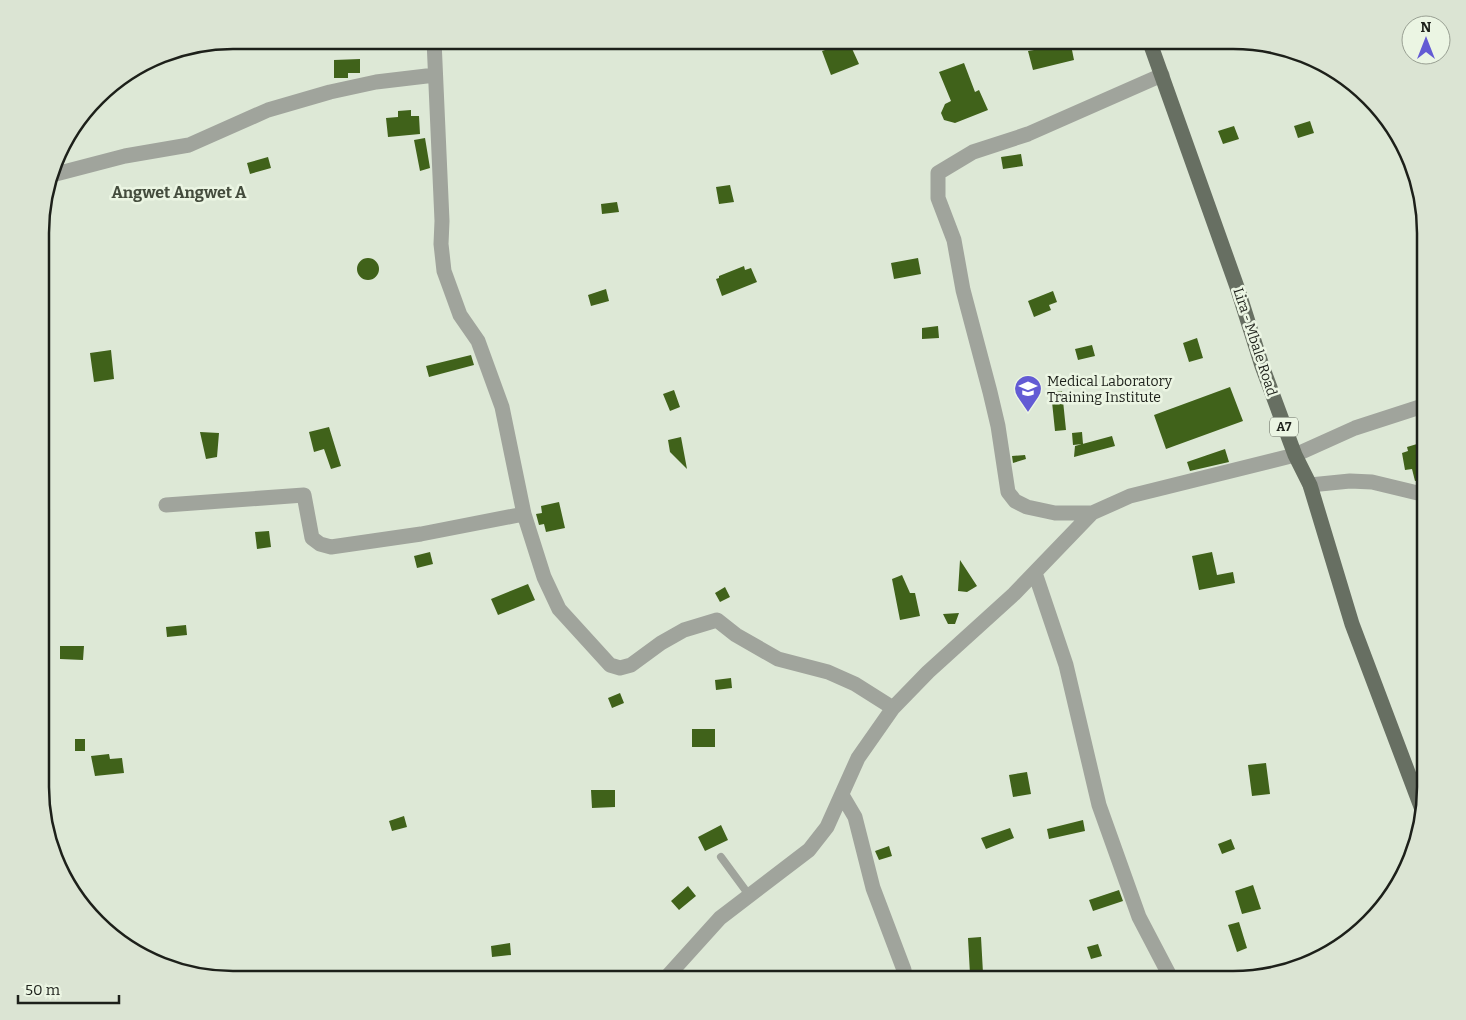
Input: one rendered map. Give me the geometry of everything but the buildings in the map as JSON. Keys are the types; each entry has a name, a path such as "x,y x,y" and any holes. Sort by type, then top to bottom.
{"main road":[{"name":"Lira - Mbale Road","path":"1152,49 1295,455 1310,485 1352,624 1417,796"}],"street":[{"path":"434,49 442,222 441,244 444,271 460,315 478,341 502,407 511,441 524,514 544,578 559,609 610,665 620,668 631,665 661,643 684,630 717,620 736,635 778,659 828,672 855,684 892,708"},
{"path":"59,173 125,156 189,145 268,110 330,92 384,80 435,75"},
{"path":"1092,514 1055,513 1027,507 1015,501 1008,492 992,400 962,290 954,240 938,198 936,183 938,173 973,152 1028,134 1162,75"},
{"path":"672,971 720,918 809,850 827,827 858,758 892,708 928,672 1035,574 1092,514 1130,496 1295,455 1355,428 1417,408"},
{"path":"1310,485 1350,481 1372,482 1417,493"},
{"path":"166,505 304,495 312,538 320,544 331,547 421,534 524,514"},
{"path":"1035,574 1066,665 1099,805 1137,910 1168,971"},
{"path":"842,794 855,817 873,888 904,971"}],"lane":[{"path":"721,857 749,894"}],"place":[{"name":"Medical Laboratory Training Institute","path":"1028,413"}],"district":[{"name":"Angwet Angwet A","path":"179,192"}]}
